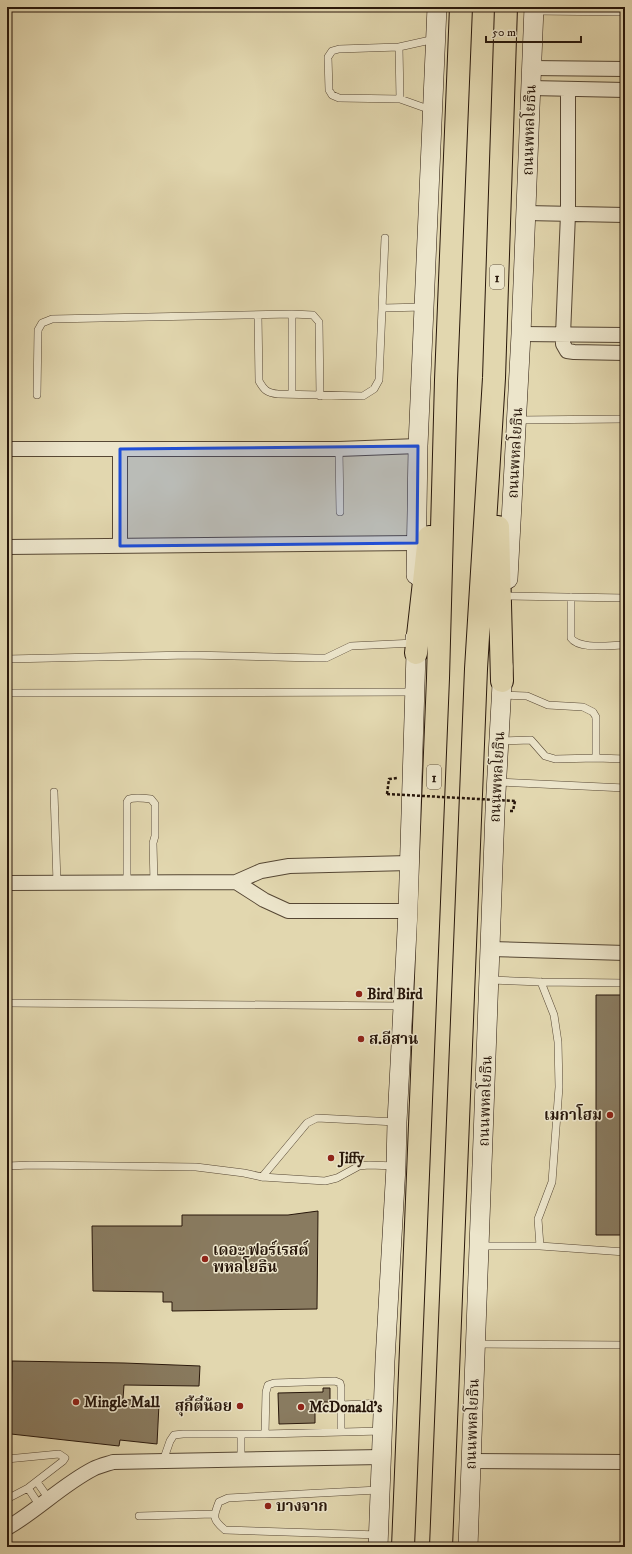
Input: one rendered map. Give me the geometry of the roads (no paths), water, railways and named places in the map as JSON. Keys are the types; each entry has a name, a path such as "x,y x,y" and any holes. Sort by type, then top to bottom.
{"highway":[{"name":"1","path":"403,1547 438,678 446,380 461,7"},
{"name":"ถนนพหลโยธิน","path":"441,1547 476,677 494,378 506,7"},
{"path":"494,378 501,688"},
{"path":"416,648 446,380"}],"main road":[{"name":"1","path":"379,1541 383,1403 410,863 416,648 418,446 437,7"},
{"name":"ถนนพหลโยธิน","path":"468,1547 501,688 517,420 534,9"}],"street":[{"path":"531,68 625,69"},
{"path":"531,88 568,90 625,90"},
{"path":"568,90 568,214 563,335 564,344 567,351 625,353"},
{"path":"526,214 625,215"},
{"path":"521,334 625,335"},
{"path":"7,449 339,449 418,446"},
{"path":"120,449 120,546"},
{"path":"7,547 417,543"},
{"path":"7,883 236,882 261,871 290,866 410,863"},
{"path":"236,882 264,900 288,911 408,911"},
{"path":"490,949 625,953"},
{"path":"7,1528 93,1469 113,1462 381,1457"},
{"path":"471,1461 625,1462"}],"lane":[{"path":"534,9 625,12"},
{"path":"433,111 400,99 339,98 332,95 329,90 328,57 332,52 339,48 399,47 436,38"},
{"path":"399,47 400,99"},
{"path":"258,315 259,380 263,390 270,394 363,396 374,389 379,380 385,238"},
{"path":"383,308 424,307"},
{"path":"37,395 38,330 42,323 52,319 292,314 313,315 319,322 320,396"},
{"path":"292,314 292,394"},
{"path":"517,420 625,419"},
{"path":"339,449 340,512"},
{"path":"507,596 625,598"},
{"path":"570,597 571,638 574,643 587,646 625,645"},
{"path":"7,659 189,655 326,658 351,646 416,648"},
{"path":"501,688 548,704 583,708 593,712 596,717 596,758"},
{"path":"7,693 415,692"},
{"path":"499,741 531,740 545,756 555,759 625,759"},
{"path":"497,782 625,788"},
{"path":"54,792 57,883"},
{"path":"127,882 127,802 132,798 147,798 151,799 155,804 155,836 153,844 154,883"},
{"path":"490,980 625,983"},
{"path":"540,1246 538,1219 552,1182 559,1087 558,1042 554,1015 541,982"},
{"path":"7,1004 403,1006"},
{"path":"262,1177 307,1123 317,1118 397,1122"},
{"path":"7,1166 31,1164 196,1168 244,1172 262,1177 325,1181 337,1178 358,1166 396,1166"},
{"path":"480,1246 540,1246 625,1252"},
{"path":"475,1344 625,1345"},
{"path":"265,1434 266,1392 268,1385 274,1383 336,1381 340,1383 341,1387 341,1432"},
{"path":"341,1405 383,1403"},
{"path":"163,1461 170,1441 174,1435 382,1431"},
{"path":"241,1434 241,1460"},
{"path":"7,1459 59,1454 65,1458 64,1461 37,1482 7,1500"},
{"path":"37,1482 44,1503"},
{"path":"28,1488 44,1503"},
{"path":"379,1541 224,1530 216,1522 214,1514 219,1502 228,1498 380,1490"},
{"path":"139,1516 214,1514"}],"place":[{"name":"Bird Bird","path":"359,994"},
{"name":"ส.อีสาน","path":"361,1039"},
{"name":"เมกาโฮม","path":"610,1115"},
{"name":"Jiffy","path":"331,1158"},
{"name":"เดอะ ฟอร์เรสต์ พหลโยธิน","path":"205,1259"},
{"name":"Mingle Mall","path":"76,1402"},
{"name":"สุกี้ตี๋น้อย","path":"240,1406"},
{"name":"McDonald's","path":"301,1407"},
{"name":"บางจาก","path":"268,1506"}]}
